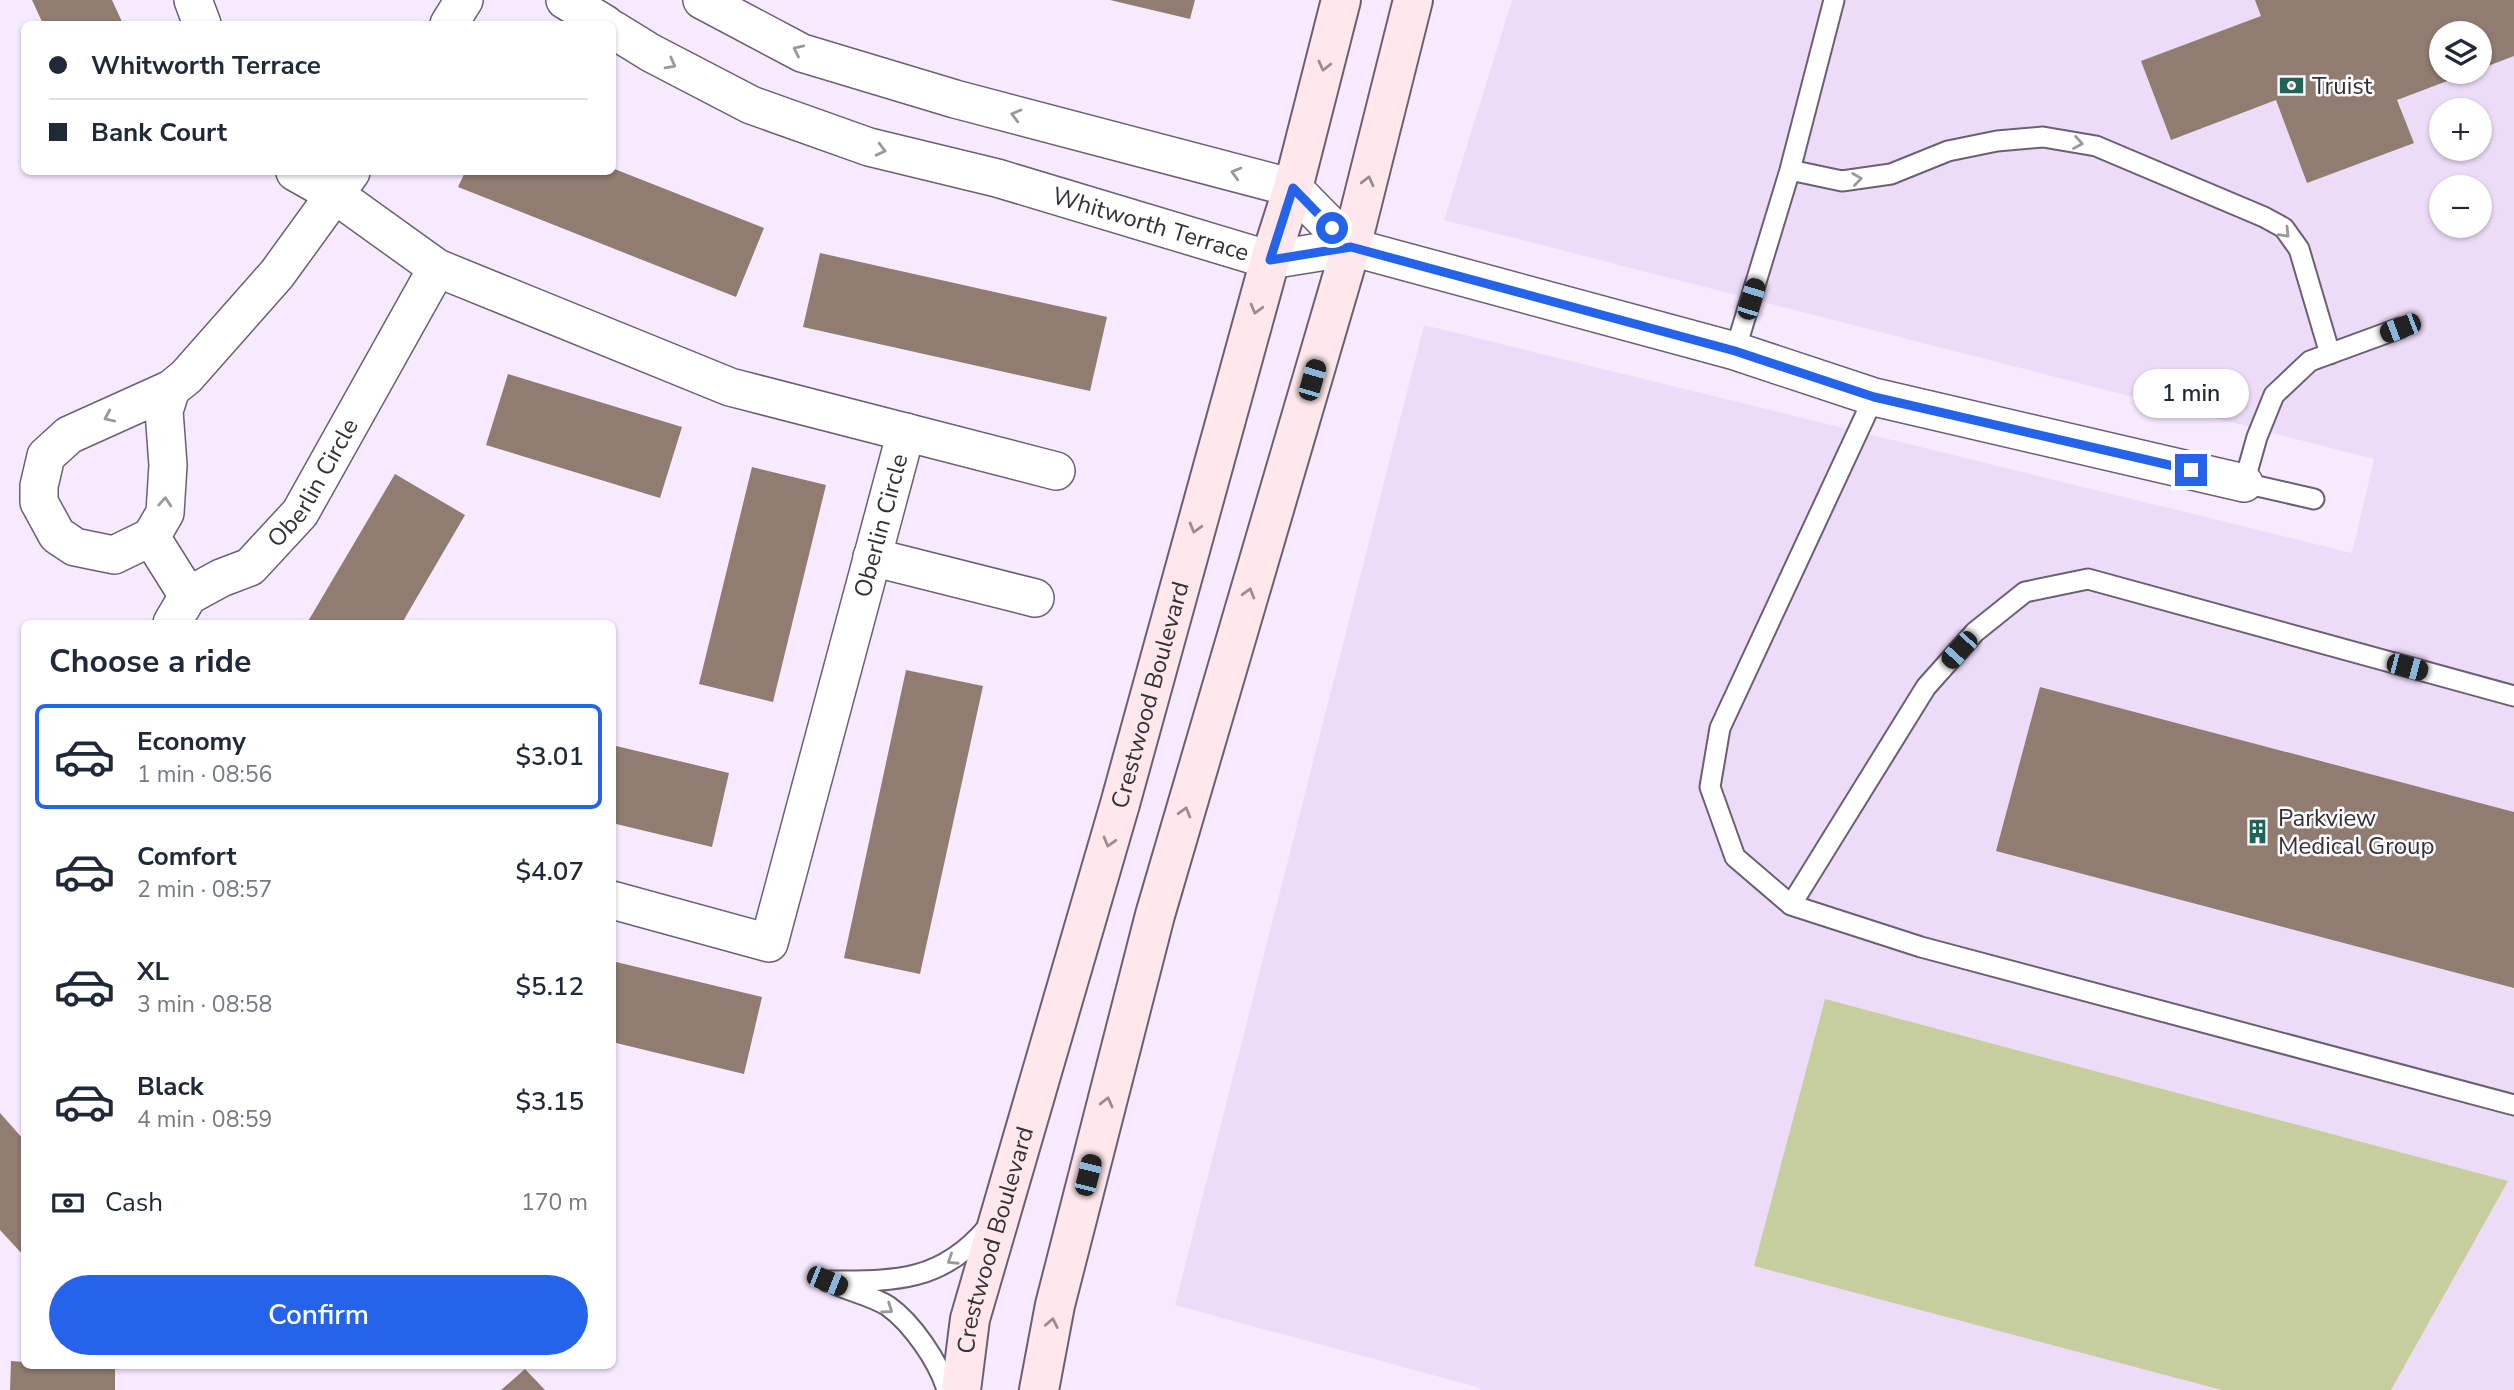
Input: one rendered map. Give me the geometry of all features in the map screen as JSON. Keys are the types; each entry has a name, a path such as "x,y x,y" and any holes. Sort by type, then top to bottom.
{"main road":[{"name":"Crestwood Boulevard","path":"961,1390 970,1319 1120,804 1270,260 1293,188 1341,0"},
{"path":"1039,1390 1055,1304 1155,915 1351,247 1413,0"}],"street":[{"path":"193,0 201,21"},
{"path":"451,21 464,0"},
{"path":"565,0 600,21"},
{"path":"702,0 802,53 955,99 1293,188 1351,247 1735,351 1874,397 2244,483"},
{"name":"Whitworth Terrace","path":"616,32 650,53 751,106 869,147 997,178 1270,260 1351,247"},
{"name":"Oberlin Circle","path":"308,175 342,183 437,268 730,387 906,432 769,943 616,901"},
{"path":"171,389 163,411 168,465 165,513 151,537 114,555 75,547 57,536 39,502 39,486 46,456 69,435 171,389 186,377 278,274 342,183"},
{"name":"Oberlin Circle","path":"180,610 220,578 250,568 300,513 437,268"},
{"path":"906,432 1056,471"},
{"path":"151,537 180,610"},
{"path":"872,557 1035,597"}],"lane":[{"path":"1735,351 1790,170 1834,0"},
{"path":"1790,170 1842,181 1891,174 1948,151 1997,141 2043,137 2096,146 2284,228 2299,249 2330,354"},
{"path":"2314,499 2244,483 2257,437 2274,395 2310,361 2400,328"},
{"path":"1874,397 1720,728 1710,787 1735,857 1791,905 1921,947 2514,1105"},
{"path":"1791,905 1926,687 1975,632 2025,592 2088,579 2514,696"},
{"path":"947,1390 918,1336 888,1306 827,1281 889,1281 938,1269 970,1248 1001,1213"}],"shaded area":[{"path":"1512,0 2514,0 2514,1390 1480,1390 1175,1305 1424,325 2352,553 2374,459 1444,220"}],"green space":[{"path":"1825,999 2508,1181 2391,1390 2222,1390 1754,1266"}],"building":[{"path":"32,0 112,0 122,21 42,21"},
{"path":"1110,0 1195,0 1190,19"},
{"name":"Truist","path":"2255,0 2514,0 2514,56 2492,64 2492,21 2429,21 2429,84 2439,84 2397,100 2414,143 2307,183 2276,100 2171,140 2141,61 2261,16"},
{"path":"616,170 764,228 736,297 458,187 464,175 616,175"},
{"path":"820,253 1107,317 1090,391 803,327"},
{"path":"508,374 682,427 660,498 486,445"},
{"path":"752,467 826,485 773,702 699,684"},
{"path":"395,474 465,515 404,620 309,620"},
{"path":"906,670 983,686 920,974 844,958"},
{"name":"Parkview Medical Group","path":"2040,687 2514,812 2514,988 1996,851"},
{"path":"616,746 729,773 712,847 616,824"},
{"path":"616,962 762,997 744,1074 616,1043"},
{"path":"0,1113 21,1137 21,1253 0,1230"},
{"path":"11,1361 21,1362 21,1369 115,1369 115,1390 10,1390"},
{"path":"525,1369 545,1390 501,1390"}],"place":[{"name":"Truist","path":"2292,86"},
{"name":"Parkview Medical Group","path":"2258,832"}],"route":[{"path":"1332,228 1293,188 1270,260 1351,247 1735,351 1874,397 2191,470"}]}
